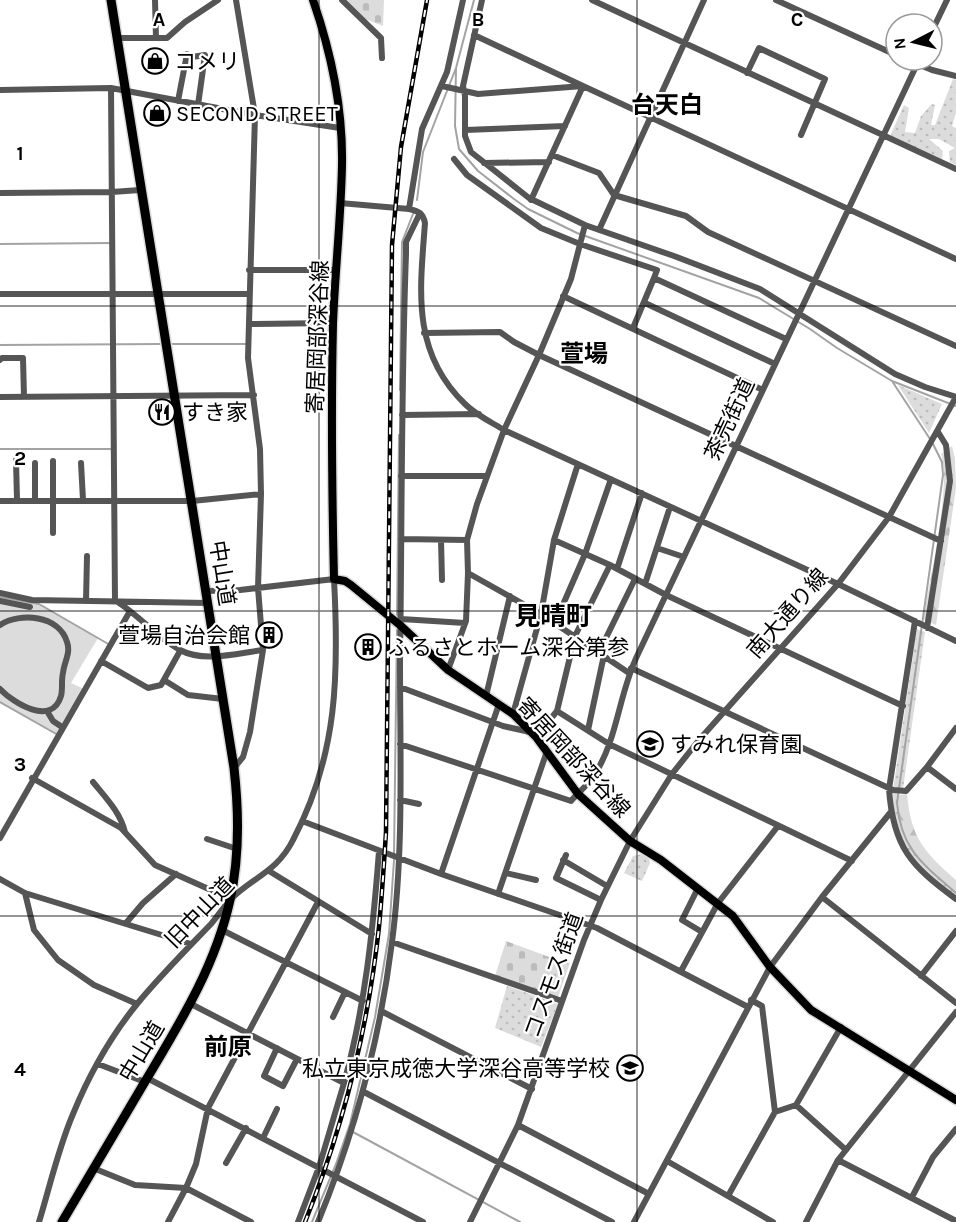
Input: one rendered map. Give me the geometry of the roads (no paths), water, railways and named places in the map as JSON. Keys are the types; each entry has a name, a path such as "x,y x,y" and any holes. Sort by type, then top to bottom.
{"highway":[{"name":"中山道","path":"62,1222 191,1004 211,962 231,899 237,849 238,819 234,768 224,699 111,0"}],"main road":[{"name":"寄居岡部深谷線","path":"313,0 326,36 334,81 342,164 333,323 334,579 351,585 401,623 448,670 513,714 533,735 578,794 630,841 661,860 733,915 770,967 811,1010 956,1100"}],"street":[{"path":"155,0 156,38"},
{"path":"117,38 167,38 185,22 218,0"},
{"path":"234,768 243,757 250,732 263,650 258,588 260,449 248,358 255,115 236,0"},
{"path":"342,0 381,38 382,58"},
{"path":"463,0 447,72 452,89 465,96 465,130 471,152 483,163 531,200 585,227 674,256 760,289 895,374 956,397"},
{"path":"409,209 422,129 452,89 463,80 482,0"},
{"path":"592,0 956,169"},
{"path":"598,230 704,0"},
{"path":"776,0 884,50"},
{"path":"474,34 956,259"},
{"path":"747,73 759,48 825,79 801,135"},
{"path":"178,102 187,54 192,57 205,55 198,105"},
{"name":"茶売街道","path":"578,794 594,776 609,744 630,671 793,324 850,210 913,72"},
{"path":"940,72 956,76"},
{"path":"452,89 478,94 583,86"},
{"path":"531,200 583,86"},
{"path":"0,90 111,88 178,102 340,128"},
{"path":"111,88 115,601"},
{"path":"465,130 565,126"},
{"path":"552,155 599,173 615,195 686,216 708,232 956,346"},
{"path":"454,159 467,175 541,228 657,270 633,328"},
{"path":"483,163 549,162"},
{"path":"0,193 140,190"},
{"path":"340,203 409,209 420,213 425,223 420,305 424,333 439,369 450,386 465,404 479,414 504,430 956,641"},
{"path":"318,1222 337,1176 364,1092 381,1011 392,942 399,859 400,539 405,254 406,242 420,213"},
{"path":"448,670 465,623 468,573 466,540 504,430 571,279 585,227"},
{"path":"249,270 336,270"},
{"path":"654,278 786,339"},
{"path":"0,294 249,294"},
{"path":"563,296 763,390"},
{"path":"645,303 775,364"},
{"path":"249,324 333,323"},
{"path":"424,333 500,332 539,355 940,541"},
{"path":"0,360 2,358 23,358 24,397"},
{"path":"0,397 254,395"},
{"name":"南大通り線","path":"630,841 672,774 724,710 838,584 889,517 938,432 953,412 956,397"},
{"path":"402,416 479,414"},
{"path":"927,628 950,482 946,445 938,432"},
{"path":"16,460 17,500"},
{"path":"53,461 53,533"},
{"path":"35,463 35,500"},
{"path":"81,463 83,500"},
{"path":"513,714 541,614 554,540 578,464"},
{"path":"401,476 487,476"},
{"path":"555,623 585,554 611,479"},
{"path":"617,569 642,493"},
{"path":"0,501 192,501 261,494"},
{"path":"645,584 670,507"},
{"path":"400,539 466,540"},
{"path":"441,540 442,580"},
{"path":"554,540 903,706"},
{"path":"657,548 684,557"},
{"path":"87,556 87,601"},
{"path":"400,687 533,735 557,711 575,636 610,565"},
{"path":"468,573 541,614 630,671 724,710 891,790 906,790 927,767 956,728"},
{"path":"207,591 258,588 334,579"},
{"name":"旧中山道","path":"39,1222 64,1136 87,1083 137,1004 222,912 231,899 269,871 292,843 320,775 330,735 337,651 334,579"},
{"path":"588,730 601,654 635,579"},
{"path":"0,593 31,603"},
{"path":"486,696 510,596"},
{"path":"0,601 208,603"},
{"path":"115,601 180,651 195,655 217,656 263,650"},
{"path":"29,618 31,603"},
{"path":"0,838 32,778 130,611"},
{"path":"0,625 9,619 21,616 49,622 59,628 67,640 69,651 63,670 61,697 55,706 47,711 38,712 28,709 0,689"},
{"path":"915,621 891,790 890,813 901,846 909,858 926,877 956,899"},
{"path":"401,623 465,623"},
{"path":"100,661 148,688 161,685 180,651"},
{"path":"164,680 188,695 224,699"},
{"path":"441,874 499,704"},
{"path":"47,711 52,721 62,727"},
{"path":"557,711 609,744 852,861"},
{"path":"400,744 571,801 578,794"},
{"path":"498,894 536,789 546,754"},
{"path":"927,767 956,789"},
{"path":"32,778 121,828 154,865 231,899"},
{"path":"93,782 116,810 123,821 126,832"},
{"path":"399,800 419,804"},
{"path":"634,1222 770,967 822,897 890,813"},
{"path":"302,821 399,859 590,925 750,1004 762,1006 775,1112 728,1196"},
{"path":"681,971 718,903 778,826"},
{"path":"207,839 237,849"},
{"name":"コスモス街道","path":"470,1222 518,1125 590,925 630,841"},
{"path":"298,1222 319,1167 355,1044 372,934 379,851"},
{"path":"601,900 556,878 565,857 607,886"},
{"path":"269,871 372,934"},
{"path":"506,873 536,880"},
{"path":"126,924 143,903 177,874"},
{"path":"0,879 25,893 191,944"},
{"path":"698,888 682,920 702,932"},
{"path":"25,893 34,930 58,960 94,985 137,1004"},
{"path":"822,897 956,1003"},
{"path":"168,1222 196,1164 208,1108 318,902"},
{"path":"222,930 363,1001"},
{"path":"921,976 956,931"},
{"path":"392,942 562,1001"},
{"path":"333,1017 345,992"},
{"path":"191,1004 344,1083"},
{"path":"381,1011 532,1089"},
{"path":"806,1222 838,1160 956,1012"},
{"path":"775,1112 796,1105 841,1027"},
{"path":"278,1048 264,1076 283,1086 297,1059"},
{"path":"98,1064 146,1080 208,1108 423,1222"},
{"path":"364,1092 612,1222"},
{"path":"796,1105 846,1150"},
{"path":"263,1138 277,1109"},
{"path":"518,1125 649,1194"},
{"path":"226,1163 246,1128"},
{"path":"912,1197 933,1157 956,1129"},
{"path":"838,1160 956,1221"},
{"path":"667,1161 773,1222"},
{"path":"93,1168 135,1185 186,1188 251,1222"}],"waterway":[{"path":"417,200 423,152 456,68 474,0"},
{"path":"456,68 455,126 459,149 478,171 528,209 577,233 759,298 892,381 956,406"},
{"path":"400,390 402,242 413,214"},
{"path":"0,244 112,243"},
{"path":"0,345 162,344"},
{"path":"167,344 246,344"},
{"path":"892,381 930,439"},
{"path":"397,618 399,435"},
{"path":"933,444 942,462 943,475 897,803 903,833 916,855 956,893"},
{"path":"0,449 113,449"},
{"path":"0,597 39,604 110,645"},
{"path":"394,854 397,627"},
{"path":"0,702 58,735"},
{"path":"312,1222 350,1124 375,1017 389,934 394,860"},
{"path":"353,1132 520,1222"}],"railway":[{"path":"305,1222 331,1150 352,1077 368,1002 379,927 386,832 392,245 401,147 427,0"}],"place":[{"name":"コメリ","path":"155,61"},
{"name":"SECOND STREET","path":"157,113"},
{"name":"すき家","path":"162,412"},
{"name":"萱場自治会館","path":"269,635"},
{"name":"ふるさとホーム深谷第参","path":"368,647"},
{"name":"すみれ保育園","path":"650,744"},
{"name":"私立東京成徳大学深谷高等学校","path":"630,1068"}],"district":[{"name":"台天白","path":"667,105"},
{"name":"萱場","path":"584,354"},
{"name":"見晴町","path":"553,616"},
{"name":"前原","path":"228,1047"}]}
